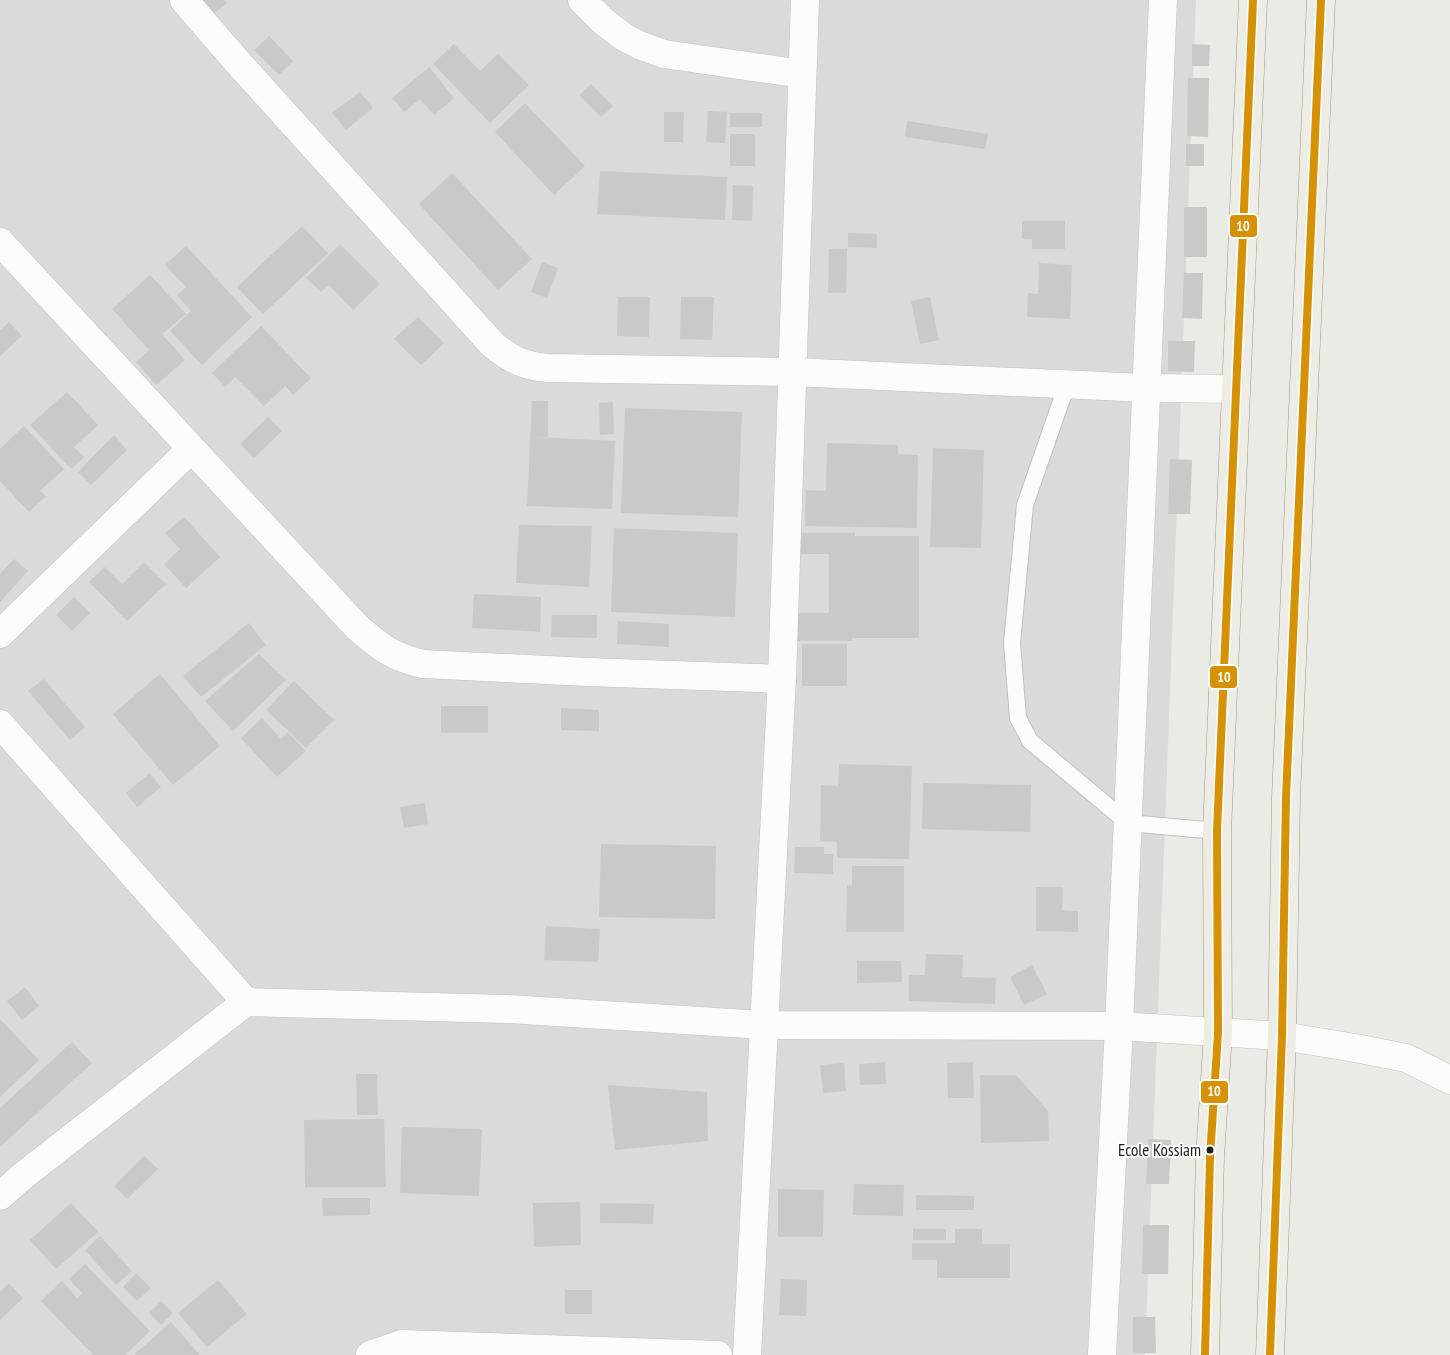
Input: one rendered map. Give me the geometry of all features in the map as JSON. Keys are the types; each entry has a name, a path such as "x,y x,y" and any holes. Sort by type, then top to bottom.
{"main road":[{"path":"1205,1355 1210,1157 1218,1033 1217,831 1253,0"},
{"path":"1270,1355 1282,1036 1287,787 1321,0"}],"street":[{"path":"184,0 493,345 516,362 548,368 793,372 1146,388 1235,389"},
{"path":"582,0 604,22 639,46 664,54 802,74"},
{"path":"747,1355 782,679 805,0"},
{"path":"1102,1355 1128,823 1162,0"},
{"path":"0,242 358,628 385,650 405,660 423,664 569,672 782,679"},
{"path":"0,634 191,449"},
{"path":"0,724 246,1002"},
{"path":"0,1196 246,1002 507,1009 765,1025 1119,1026 1282,1036 1406,1058 1450,1080"},
{"path":"370,1355 402,1344 718,1355"}],"lane":[{"path":"1067,384 1025,505 1012,643 1018,718 1030,741 1128,823 1217,831"}],"shaded area":[{"path":"0,0 1196,0 1145,1355 0,1355"}],"building":[{"path":"197,0 224,0 227,3 211,16"},
{"path":"269,36 293,61 279,75 254,50"},
{"path":"454,44 480,71 498,54 529,85 490,123 433,64"},
{"path":"1192,44 1210,45 1209,66 1192,66"},
{"path":"429,67 454,98 434,115 420,99 404,112 392,98"},
{"path":"1188,78 1209,78 1208,137 1187,136"},
{"path":"591,84 613,106 601,117 579,95"},
{"path":"360,92 373,108 346,130 332,113"},
{"path":"525,103 585,166 554,195 495,132"},
{"path":"708,111 727,112 725,143 706,142"},
{"path":"664,112 684,112 683,142 664,142"},
{"path":"730,113 762,113 762,127 730,127"},
{"path":"907,121 988,134 985,149 905,137"},
{"path":"730,134 755,134 755,166 730,166"},
{"path":"1186,144 1204,144 1204,166 1186,166"},
{"path":"600,171 727,177 725,220 597,214"},
{"path":"452,173 532,259 498,290 419,204"},
{"path":"733,185 753,186 752,221 732,220"},
{"path":"1184,207 1207,207 1207,257 1184,257"},
{"path":"1022,221 1065,221 1065,249 1032,249 1032,239 1022,239"},
{"path":"302,226 328,253 263,314 237,287"},
{"path":"848,233 877,234 877,248 848,247"},
{"path":"340,244 380,284 353,310 329,285 321,292 306,278"},
{"path":"186,246 252,317 202,365 170,331 191,311 177,295 186,287 165,265"},
{"path":"829,249 847,249 846,293 828,293"},
{"path":"542,262 558,268 547,298 531,292"},
{"path":"1039,263 1072,265 1070,319 1027,317 1028,293 1038,294"},
{"path":"1184,273 1203,273 1202,319 1182,318"},
{"path":"150,275 186,314 162,334 185,360 156,385 136,362 149,350 112,309"},
{"path":"618,297 650,297 649,337 617,336"},
{"path":"681,297 714,297 712,340 680,339"},
{"path":"930,297 939,340 920,344 911,301"},
{"path":"418,317 444,343 421,365 394,339"},
{"path":"9,322 22,336 0,356 0,330"},
{"path":"261,326 311,378 293,395 285,386 264,406 235,377 225,387 212,373"},
{"path":"1168,341 1195,341 1194,372 1168,371"},
{"path":"67,392 98,425 74,447 84,457 71,469 30,425"},
{"path":"532,401 548,401 548,437 535,437 615,441 612,509 527,506"},
{"path":"613,402 614,434 600,435 599,403"},
{"path":"625,408 742,412 738,517 621,513"},
{"path":"268,417 282,431 254,458 240,444"},
{"path":"24,426 64,469 40,491 46,496 29,512 0,481 0,449"},
{"path":"114,435 127,450 91,485 78,472"},
{"path":"827,443 898,445 898,454 918,455 917,528 805,526 806,490 826,491"},
{"path":"933,448 984,450 981,548 930,547"},
{"path":"1170,459 1192,460 1190,514 1168,514"},
{"path":"184,517 220,557 186,588 164,564 180,549 165,533"},
{"path":"519,525 592,526 589,587 516,583"},
{"path":"614,528 738,533 735,617 611,612"},
{"path":"800,533 855,533 855,536 919,536 919,638 852,638 852,641 797,641 797,613 829,613 829,554 800,554"},
{"path":"14,559 28,571 0,602 0,574"},
{"path":"144,562 166,584 127,621 89,582 105,567 122,584"},
{"path":"474,594 541,597 540,632 472,628"},
{"path":"74,597 90,613 72,631 56,615"},
{"path":"552,615 597,615 597,638 551,637"},
{"path":"618,621 669,624 669,647 617,644"},
{"path":"249,623 266,645 201,697 183,676"},
{"path":"802,644 847,644 847,686 802,686"},
{"path":"259,654 286,680 233,731 205,701"},
{"path":"160,674 220,746 173,785 113,714"},
{"path":"44,679 85,727 70,740 28,691"},
{"path":"294,681 334,720 306,748 266,710"},
{"path":"441,706 488,706 488,733 441,733"},
{"path":"561,708 599,710 599,731 561,730"},
{"path":"262,718 281,739 288,732 306,751 277,777 241,738"},
{"path":"839,764 912,766 909,859 837,858 837,842 820,841 821,785 838,786"},
{"path":"150,773 161,787 137,807 126,793"},
{"path":"923,783 1031,785 1030,832 922,829"},
{"path":"425,803 428,824 404,828 400,807"},
{"path":"601,844 716,846 715,919 599,917"},
{"path":"795,847 824,847 824,854 833,854 833,874 794,873"},
{"path":"852,866 904,866 904,932 846,932 847,885 852,886"},
{"path":"1036,887 1063,887 1062,910 1078,911 1078,932 1036,931"},
{"path":"546,926 600,929 598,962 544,960"},
{"path":"926,954 963,955 962,977 996,978 995,1004 909,1001 909,975 925,975"},
{"path":"857,961 901,961 902,982 857,983"},
{"path":"1032,965 1047,994 1024,1005 1010,977"},
{"path":"25,987 39,1006 22,1020 7,1001"},
{"path":"0,1019 39,1060 0,1097"},
{"path":"72,1042 92,1063 0,1147 0,1108"},
{"path":"885,1062 886,1084 860,1085 859,1064"},
{"path":"973,1062 974,1098 948,1098 947,1063"},
{"path":"844,1063 846,1091 823,1093 820,1065"},
{"path":"356,1074 377,1074 378,1115 357,1115"},
{"path":"980,1075 1016,1075 1048,1111 1049,1141 981,1143"},
{"path":"608,1085 707,1092 708,1141 615,1150"},
{"path":"384,1119 386,1187 305,1187 304,1120"},
{"path":"402,1127 482,1129 479,1196 400,1193"},
{"path":"1148,1139 1171,1140 1169,1184 1146,1184"},
{"path":"144,1156 158,1169 127,1199 114,1186"},
{"path":"854,1184 904,1185 903,1216 853,1215"},
{"path":"778,1189 824,1190 823,1237 778,1237"},
{"path":"916,1195 974,1196 974,1210 916,1210"},
{"path":"322,1198 370,1198 370,1215 323,1216"},
{"path":"580,1202 581,1245 534,1247 533,1203"},
{"path":"71,1203 98,1232 56,1269 30,1240"},
{"path":"600,1203 654,1204 653,1224 600,1223"},
{"path":"1143,1225 1169,1225 1168,1274 1142,1274"},
{"path":"913,1229 946,1229 946,1240 913,1240"},
{"path":"955,1229 982,1229 982,1244 1010,1244 1010,1278 937,1278 937,1260 912,1260 912,1243 955,1243"},
{"path":"100,1236 132,1271 116,1285 85,1250"},
{"path":"85,1264 150,1331 125,1355 93,1355 41,1301 62,1281 77,1298 82,1293 69,1279"},
{"path":"136,1273 151,1288 137,1301 123,1287"},
{"path":"781,1279 807,1280 806,1316 779,1315"},
{"path":"218,1280 247,1314 207,1347 178,1313"},
{"path":"9,1283 23,1298 0,1320 0,1292"},
{"path":"565,1290 592,1290 592,1314 565,1314"},
{"path":"161,1301 173,1313 161,1325 149,1313"},
{"path":"1133,1317 1155,1317 1156,1353 1133,1353"},
{"path":"171,1322 200,1355 135,1354"}],"transit line":[{"name":"10","path":"1205,1355 1210,1157 1218,1033 1217,831 1253,0"},
{"name":"10","path":"1270,1355 1282,1036 1286,797 1321,0"}],"place":[{"name":"Ecole Kossiam","path":"1210,1150"}]}
